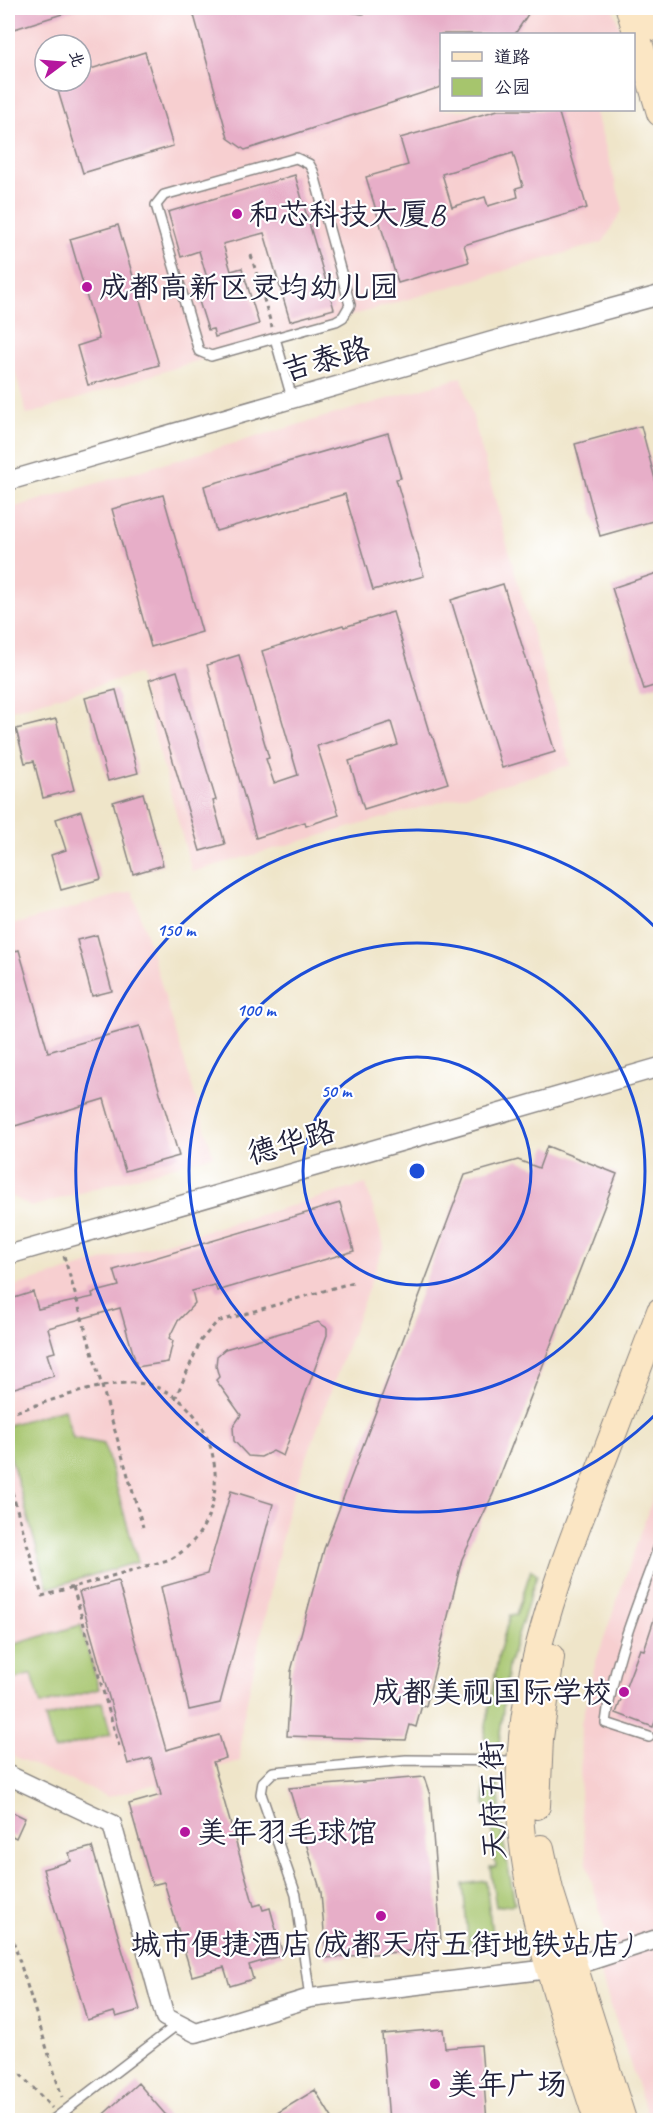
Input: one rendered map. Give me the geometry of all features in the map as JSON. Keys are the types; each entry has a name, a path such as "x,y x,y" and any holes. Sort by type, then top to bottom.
{"street":[{"path":"629,8 660,113"},
{"path":"654,8 660,28"},
{"name":"吉泰路","path":"8,481 292,398 660,295"},
{"name":"德华路","path":"8,1255 660,1067"},
{"name":"天府五街","path":"597,2121 561,1967 521,1827 520,1761 528,1690 564,1559 660,1311"},
{"name":"天府五街","path":"623,2121 561,1967 550,1890 536,1821 540,1738 554,1643 569,1592 660,1360"},
{"path":"8,1775 112,1824 165,2017 196,2033 310,1998 561,1967 660,1938"}],"lane":[{"path":"296,158 309,164 314,171 350,304 343,317 336,321 275,338 211,356 199,351 156,205 164,195 296,158"},
{"path":"275,338 292,398"},
{"path":"649,1737 606,1723 609,1692 620,1653 660,1543"},
{"path":"310,1998 296,1895 261,1794 263,1782 273,1772 406,1760 520,1761"},
{"path":"60,2116 178,2024"}],"path":[{"path":"251,255 271,324"},
{"path":"59,1240 143,1527"},
{"path":"176,1399 201,1340 217,1322 354,1282"},
{"path":"8,1414 122,1383 146,1384 187,1407 213,1455 217,1477 215,1499 207,1522 197,1540 171,1559 42,1596 8,1479"},
{"path":"73,1587 119,1746"},
{"path":"8,1924 60,2116"},
{"path":"8,2061 60,2116"}],"shaded area":[{"path":"8,8 613,8 622,33 440,33 440,111 595,111 623,209 603,242 190,363 27,415 8,347"},
{"path":"462,377 513,566 571,765 192,872 138,674 8,711 8,509"},
{"path":"133,891 213,1155 31,1207 8,1194 8,926"},
{"path":"366,1184 384,1245 288,1509 242,1724 240,1761 108,1797 8,1754 8,1288"},
{"name":"成都美视国际学校","path":"660,1477 660,2120 649,2120 589,1940 606,1934 587,1864 580,1801 581,1723 596,1661"}],"green space":[{"path":"64,1409 73,1438 104,1444 138,1562 48,1588 8,1448 8,1425"},
{"path":"531,1570 537,1575 508,1666 499,1744 489,1744 484,1737 499,1653 510,1615 516,1615"},
{"path":"81,1625 99,1689 41,1705 32,1674 8,1681 8,1646"},
{"path":"102,1702 111,1734 54,1750 45,1718"},
{"path":"498,1785 504,1845 515,1904 496,1907 490,1867 496,1867 489,1807 485,1805 484,1787"},
{"path":"486,1881 493,1945 469,1949 463,1884"}],"building":[{"path":"8,8 74,8 75,10 8,31"},
{"path":"192,8 323,8 362,14 394,8 532,8 516,33 440,33 440,87 245,150 228,138"},
{"path":"145,52 173,146 83,173 59,93 93,93 93,68"},
{"path":"494,111 558,111 587,208 464,245 469,262 398,283 366,177 408,165 400,138","holes":["513,153 523,186 516,188 518,197 488,206 485,197 452,207 442,174"]},
{"path":"295,175 334,309 290,321 264,233 223,244 231,271 242,268 259,324 215,337 213,329 208,330 193,282 207,278 199,251 181,257 168,212"},
{"path":"118,225 159,365 88,385 77,346 99,339 70,239"},
{"path":"641,426 660,498 660,519 600,536 575,444"},
{"path":"388,433 401,478 396,479 424,576 373,590 345,494 216,531 204,486"},
{"path":"163,495 202,632 151,647 112,509"},
{"path":"660,572 660,684 644,689 612,588"},
{"path":"503,584 555,752 502,768 451,600"},
{"path":"393,612 430,735 432,735 448,783 364,809 349,761 398,745 391,722 317,746 339,815 306,826 305,822 256,838 207,665 239,655 274,783 298,775 262,651 343,625 344,627"},
{"path":"177,671 216,800 213,801 225,844 200,851 149,680"},
{"path":"116,690 138,773 108,781 85,698"},
{"path":"56,719 74,790 43,798 34,761 25,763 16,729"},
{"path":"143,793 163,865 133,874 113,802"},
{"path":"81,811 101,879 61,890 51,855 66,850 56,819"},
{"path":"97,935 112,991 92,996 77,940"},
{"path":"19,950 48,1052 140,1026 179,1156 125,1171 104,1099 15,1126 8,1100 8,953"},
{"path":"547,1146 617,1174 493,1494 462,1559 426,1706 422,1705 416,1727 410,1725 406,1740 287,1736 291,1671 324,1549 465,1175 518,1160 539,1168"},
{"path":"340,1203 354,1251 217,1291 215,1285 192,1291 195,1303 177,1322 169,1338 173,1341 168,1362 137,1367 120,1308 48,1328 55,1352 47,1354 54,1376 8,1390 8,1300 33,1292 38,1309 93,1297 92,1293 119,1286 114,1270"},
{"path":"318,1322 327,1328 327,1335 283,1456 273,1451 261,1457 248,1456 234,1441 233,1427 241,1415 216,1380 219,1377 216,1366 217,1356 225,1349"},
{"path":"231,1491 273,1504 220,1703 189,1710 161,1587 207,1574"},
{"path":"118,1581 166,1750 219,1735 226,1758 213,1762 254,1906 261,1904 263,1910 270,1908 283,1955 249,1965 253,1979 230,1986 224,1967 192,1976 164,1882 152,1885 129,1804 161,1795 151,1758 128,1764 79,1592"},
{"path":"658,1607 660,1607 660,1709 653,1727 616,1713 640,1649 644,1650"},
{"path":"424,1777 430,1795 441,1941 422,1942 423,1950 326,1958 321,1892 289,1788"},
{"path":"8,1810 25,1818 16,1838 8,1834"},
{"path":"92,1847 140,2010 116,2017 114,2012 87,2020 43,1869 71,1861 69,1853"},
{"name":"美年广场","path":"443,2029 445,2048 481,2045 487,2121 389,2121 382,2034"},
{"path":"138,2083 171,2121 96,2121"},
{"path":"315,2090 334,2121 264,2121"}],"place":[{"name":"和芯科技大厦B","path":"237,214"},
{"name":"成都高新区灵均幼儿园","path":"87,287"},
{"name":"成都美视国际学校","path":"624,1692"},
{"name":"美年羽毛球馆","path":"185,1832"},
{"name":"城市便捷酒店(成都天府五街地铁站店)","path":"381,1916"},
{"name":"美年广场","path":"435,2084"}]}
